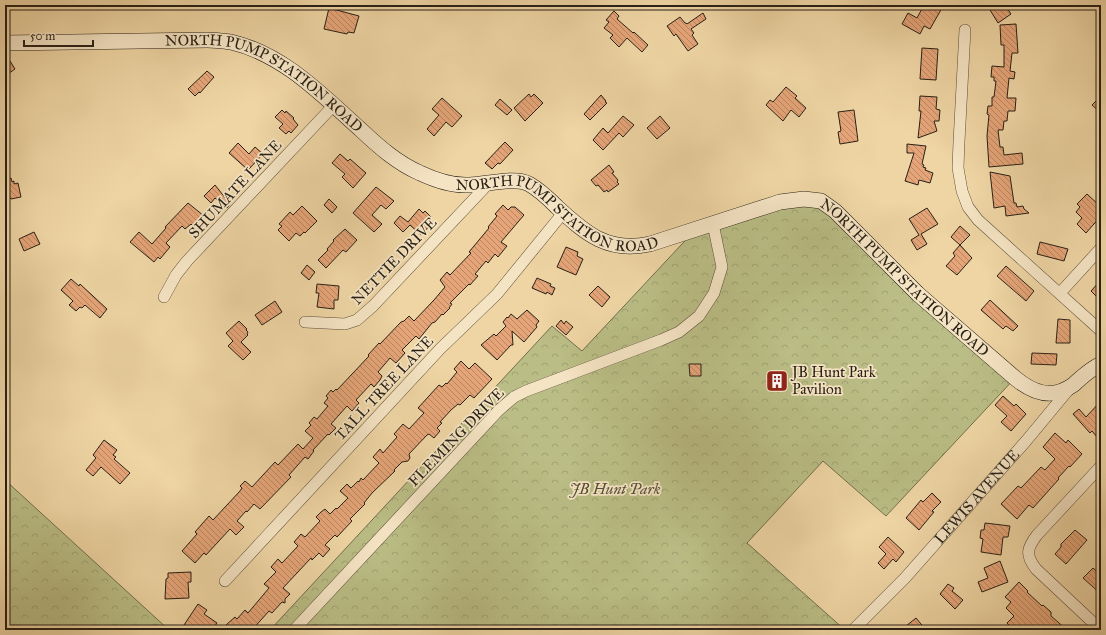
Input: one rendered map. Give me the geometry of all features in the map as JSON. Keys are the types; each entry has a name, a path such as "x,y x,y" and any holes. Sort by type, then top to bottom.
{"street":[{"path":"966,30 958,168 962,192 968,207 978,220 1101,331"},
{"name":"NORTH PUMP STATION ROAD","path":"5,43 207,40 230,42 258,51 286,66 310,84 381,148 401,163 420,173 443,182 468,186 510,181 528,183 544,194 582,230 598,240 617,246 636,247 650,244 780,202 804,199 821,202 835,211 918,294 1019,382 1032,390 1046,394 1059,392 1072,386"},
{"name":"SHUMATE LANE","path":"164,297 176,275 187,262 334,105"},
{"name":"NETTIE DRIVE","path":"305,322 345,324 357,320 373,306 488,184"},
{"name":"TALL TREE LANE","path":"225,581 440,349 497,294 563,213"},
{"name":"FLEMING DRIVE","path":"294,630 499,410 514,397 526,390 661,340 679,332 699,316 714,293 722,267 713,224"},
{"path":"1060,293 1101,248"},
{"name":"LEWIS AVENUE","path":"853,630 910,572 1026,441 1072,386 1081,377 1101,364"},
{"path":"1101,466 1037,535 1030,544 1028,554 1030,562 1036,569 1101,630"}],"green space":[{"name":"JB Hunt Park","path":"821,201 1015,378 886,516 823,461 747,543 845,630 270,630 552,326 582,351 696,229 780,202"},
{"path":"5,480 169,630 5,630"}],"building":[{"path":"924,5 936,5 942,8 930,29 924,26 920,34 902,24 908,13 917,18"},
{"path":"987,5 1005,5 1011,14 998,23"},
{"path":"329,8 359,16 354,33 348,32 347,34 324,29"},
{"path":"614,11 619,16 617,19 648,45 642,52 627,38 619,47 610,38 613,35 604,28 609,22 606,20"},
{"path":"703,13 706,19 691,29 694,33 692,35 698,44 688,51 676,34 674,36 667,26 680,17 687,24"},
{"path":"1016,24 1018,53 1012,53 1010,71 1015,72 1014,79 1009,78 1007,98 1016,98 1015,111 1008,111 1007,121 1004,121 1003,130 998,130 1000,147 1003,147 1004,155 1022,153 1023,164 989,167 987,136 989,115 987,114 988,106 992,106 992,97 994,97 996,81 994,81 994,77 991,77 992,66 1004,67 1004,45 1001,45 1000,25"},
{"path":"922,48 938,49 936,80 920,79"},
{"path":"10,61 15,69 5,76 5,64"},
{"path":"207,71 214,77 200,93 199,92 195,96 188,89"},
{"path":"786,87 797,96 795,98 806,108 799,117 791,110 783,121 766,105 770,100 773,102"},
{"path":"529,94 531,97 534,94 543,103 525,121 514,108"},
{"path":"601,95 607,103 590,120 584,114"},
{"path":"920,96 937,97 936,109 940,110 939,121 934,121 937,131 918,138 921,111 919,111"},
{"path":"1101,96 1101,113 1092,105"},
{"path":"442,98 462,116 452,127 446,122 434,136 427,129 439,115 432,109"},
{"path":"500,99 512,110 507,115 495,105"},
{"path":"282,110 285,113 286,111 294,118 293,119 298,125 291,133 289,131 286,134 279,128 283,124 275,117"},
{"path":"854,110 858,141 840,144 838,132 841,131 838,112"},
{"path":"623,116 634,125 623,137 619,133 603,150 593,140 603,128 608,133"},
{"path":"660,116 670,128 657,139 647,128"},
{"path":"505,142 513,150 500,164 498,163 492,169 485,163"},
{"path":"238,143 249,154 255,147 263,154 248,170 229,153"},
{"path":"907,144 926,146 922,164 924,165 923,167 926,168 925,170 933,173 930,183 919,180 918,185 905,181 914,153 907,153"},
{"path":"340,154 348,161 350,159 366,173 353,188 342,177 345,174 332,163"},
{"path":"609,165 619,184 608,192 607,190 604,192 591,180"},
{"path":"990,172 1010,176 1014,203 1016,203 1017,207 1023,206 1029,213 1006,216 1005,206 994,208"},
{"path":"11,178 12,182 14,181 14,184 18,183 21,197 5,199 5,180"},
{"path":"215,185 230,204 227,208 215,198 211,203 204,196"},
{"path":"376,187 394,201 386,209 381,205 372,215 382,224 374,232 353,213"},
{"path":"1087,194 1101,207 1101,216 1086,233 1077,224 1082,218 1076,212 1080,207 1077,204"},
{"path":"329,199 337,207 332,213 324,205"},
{"path":"188,203 204,216 193,226 191,224 185,229 182,226 166,243 170,247 160,259 158,257 154,262 130,242 139,232 152,244 166,228 165,227"},
{"path":"503,205 508,210 511,207 515,207 524,215 501,242 507,246 498,257 495,254 488,263 486,261 475,274 478,276 450,303 452,304 450,308 432,323 419,339 416,336 402,350 405,353 396,363 390,358 378,372 382,376 374,387 371,384 356,400 359,403 352,411 347,406 331,424 336,428 313,450 314,451 308,459 305,457 289,475 291,477 260,509 254,504 247,512 246,511 237,521 244,527 236,535 230,529 206,555 204,553 195,563 182,551 197,534 195,532 209,516 213,520 240,491 242,488 240,486 245,481 252,487 275,462 278,465 298,444 303,449 313,438 305,431 311,425 309,423 314,417 317,419 328,406 324,403 328,398 326,396 331,390 333,392 336,389 337,390 369,356 368,355 379,343 380,344 401,322 409,316 414,321 434,300 445,287 440,280 447,272 450,275 471,253 469,252 489,228 488,227 497,216 495,214"},
{"path":"302,206 317,221 305,233 304,232 300,236 296,233 289,241 278,230 282,226 279,224 290,212 293,215"},
{"path":"927,208 938,224 921,234 927,244 917,250 911,240 919,235 909,219"},
{"path":"419,209 423,213 425,211 431,217 429,219 433,222 421,235 410,225 403,232 394,223 400,216 408,222"},
{"path":"960,226 970,235 960,245 951,237"},
{"path":"345,229 357,240 346,252 343,250 326,268 318,260 328,250 327,249 334,241 333,240"},
{"path":"34,232 40,244 24,251 19,239"},
{"path":"1040,242 1068,249 1064,261 1037,254"},
{"path":"960,245 972,258 957,275 946,266 955,256 953,253"},
{"path":"566,247 578,252 577,256 583,259 576,275 557,267"},
{"path":"307,265 315,272 309,280 301,273"},
{"path":"1006,266 1034,291 1026,301 997,276"},
{"path":"537,278 551,284 550,286 555,288 552,295 532,288"},
{"path":"71,279 79,286 80,284 107,309 100,318 85,305 76,311 69,305 73,301 61,290"},
{"path":"1101,280 1101,301 1091,291"},
{"path":"317,284 339,286 338,300 334,300 334,309 317,307 319,293 316,293"},
{"path":"598,286 610,297 602,307 589,295"},
{"path":"990,300 1018,326 1013,331 1006,326 1003,329 981,310"},
{"path":"275,301 282,312 262,325 255,315"},
{"path":"527,310 539,321 536,325 537,327 524,342 512,331 513,345 511,345 497,360 481,345 494,334 496,336 506,326 503,322 507,317 508,318 511,314 517,319"},
{"path":"1058,319 1070,320 1070,343 1056,343"},
{"path":"561,320 564,324 566,321 573,327 566,335 556,326"},
{"path":"239,321 248,332 248,335 241,342 251,352 243,360 228,346 233,341 226,333"},
{"path":"1032,353 1057,354 1056,365 1031,364"},
{"path":"461,361 469,369 475,363 492,379 474,398 470,395 460,405 458,404 451,410 440,422 442,423 437,428 440,431 434,438 429,434 427,435 409,454 410,458 408,461 402,462 394,470 395,471 372,493 364,503 365,504 350,519 352,521 337,537 335,535 325,545 330,549 323,557 319,553 312,560 311,558 283,588 290,594 285,599 285,603 282,602 272,613 269,611 252,630 232,630 226,625 235,617 237,619 245,610 248,613 269,588 264,584 276,572 271,567 278,559 282,563 298,546 294,542 301,534 305,537 320,521 316,517 321,512 325,509 330,514 348,498 340,491 347,484 351,488 358,481 359,482 361,478 363,480 379,463 373,457 380,449 383,453 397,437 394,434 403,424 409,429 424,413 418,408 439,385 442,387 446,383 447,384 457,372 454,369"},
{"path":"689,364 701,364 701,376 690,376"},
{"name":"JB Hunt Park Pavilion","path":"772,372 782,372 783,389 773,390"},
{"path":"1003,396 1014,406 1016,404 1026,414 1011,431 1001,422 1007,416 995,405"},
{"path":"1101,401 1101,433 1097,437 1092,431 1090,433 1073,414 1079,409 1086,417"},
{"path":"1055,433 1066,443 1068,440 1082,454 1058,478 1059,479 1033,508 1029,505 1017,519 1001,504 1018,486 1021,488 1041,467 1045,470 1055,459 1043,447"},
{"path":"104,440 117,450 113,455 116,457 114,459 130,473 120,484 101,467 93,476 86,470 96,458 93,455"},
{"path":"932,493 941,502 932,511 934,512 919,530 906,518 921,500 923,502"},
{"path":"985,523 1010,526 1008,537 1003,537 1001,555 981,552 983,539 980,538 981,530 984,530"},
{"path":"1075,530 1087,540 1066,564 1055,554 1061,547 1061,544"},
{"path":"888,537 904,552 896,562 893,559 884,569 878,563 886,554 879,547"},
{"path":"1000,561 1008,582 982,592 978,582 988,578 984,568"},
{"path":"1093,568 1101,575 1101,594 1083,578"},
{"path":"191,572 191,582 188,582 189,598 165,599 166,579 168,578 168,573"},
{"path":"1019,582 1028,591 1027,592 1051,612 1051,616 1067,630 1013,630 1007,623 1014,616 1006,608 1011,602 1005,597"},
{"path":"948,584 954,588 952,591 963,600 955,609 940,594"},
{"path":"198,604 207,610 204,614 217,623 212,630 191,630 184,625"},
{"path":"916,618 926,630 901,630"}],"place":[{"name":"JB Hunt Park Pavilion","path":"777,381"}]}
